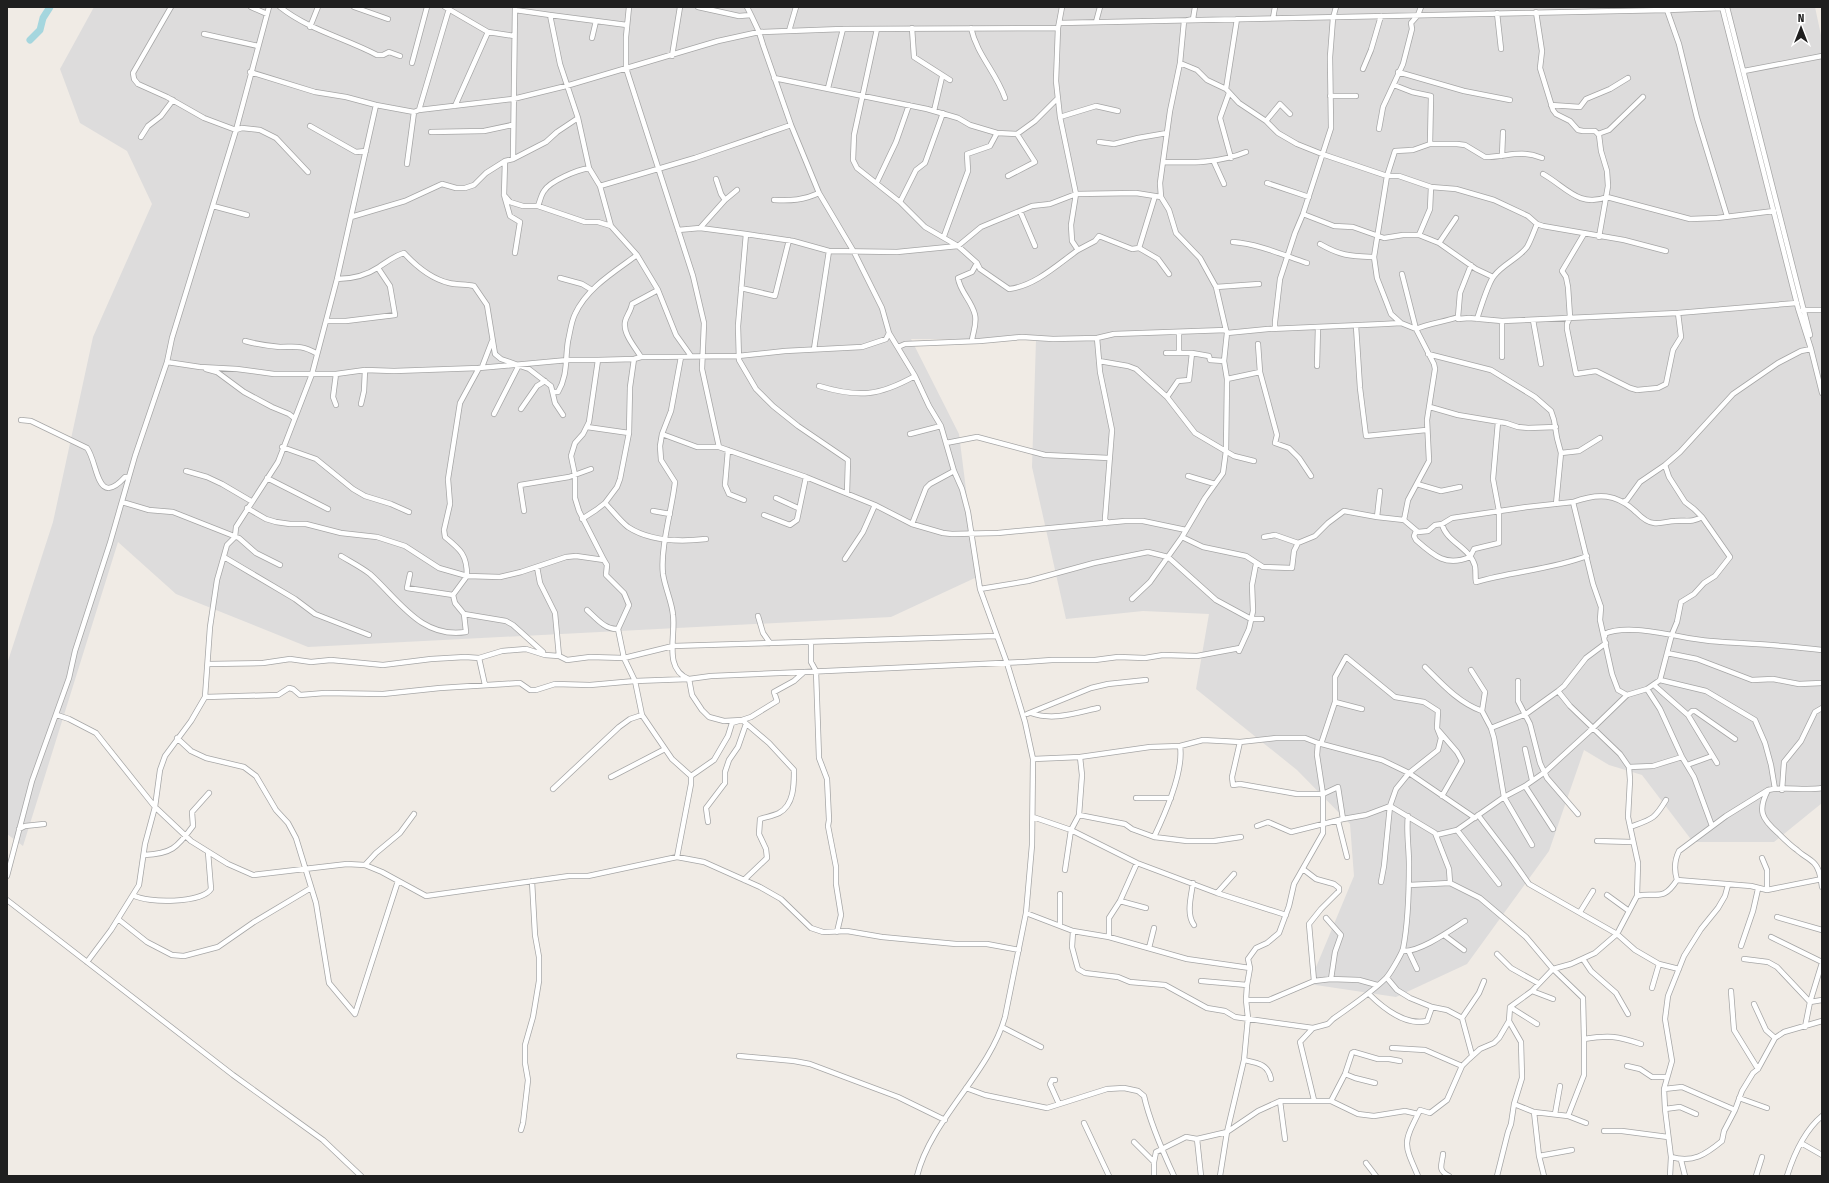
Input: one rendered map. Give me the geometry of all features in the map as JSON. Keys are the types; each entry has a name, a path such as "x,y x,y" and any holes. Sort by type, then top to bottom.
{"street":[{"path":"171,7 133,73 134,79 138,84 173,100 204,118 236,130 243,128 260,130 276,138 308,172"},
{"path":"251,7 267,14"},
{"path":"7,876 32,781 57,715 69,678 75,651 86,620 129,477 167,362 172,338 236,130 250,72 269,7"},
{"path":"280,7 310,27 377,55 383,55 389,52 400,56"},
{"path":"310,27 318,7"},
{"path":"354,7 388,19"},
{"path":"412,63 427,7"},
{"path":"542,14 544,7"},
{"path":"629,7 626,68 693,276 704,323 702,369 718,447"},
{"path":"672,56 680,7"},
{"path":"698,7 739,16 751,16"},
{"path":"747,7 760,32 774,78 819,193 854,252 882,308 889,333 915,376 941,426 954,471 965,500 980,589 1021,705 1033,759 1032,845 1026,913 1002,1027 990,1050 926,1150 917,1176"},
{"path":"789,31 796,7"},
{"path":"1062,7 1058,26 1056,80 1060,117 1076,194 1071,230 1072,241 1078,250"},
{"path":"1096,22 1100,7"},
{"path":"1184,21 1193,19 1194,7"},
{"path":"1273,18 1275,7"},
{"path":"1276,328 1275,322 1280,278 1294,233 1303,214 1331,128 1330,96 1333,18 1336,7"},
{"path":"1379,129 1383,107 1403,64 1412,29 1411,24 1418,15 1421,7"},
{"path":"1505,7 1506,13"},
{"path":"250,72 315,92 346,97 376,105 417,111 512,99 566,86 718,42 760,32 843,29 1058,26 1096,22 1667,10 1722,7 1774,211 1804,310 1822,384"},
{"path":"1727,7 1744,71 1792,271 1797,303 1822,393"},
{"path":"407,164 417,111 447,8 488,32 514,36"},
{"path":"513,159 512,99 515,9 627,25"},
{"path":"1667,10 1679,44 1697,118 1727,216"},
{"path":"1536,12 1542,51 1540,68 1551,105 1556,114 1570,121 1578,130 1595,131 1598,134 1607,171 1607,197 1598,236"},
{"path":"1497,13 1501,49"},
{"path":"550,15 566,86 578,118 589,168 600,186 612,226 637,255 658,290 676,335 691,356"},
{"path":"1363,69 1371,50 1380,16"},
{"path":"1231,158 1220,118 1227,91 1237,19"},
{"path":"592,38 596,21"},
{"path":"1132,599 1150,582 1182,537 1223,472 1226,451 1227,379 1224,361 1226,332 1216,287 1200,258 1176,232 1169,210 1160,196 1160,183 1167,133 1180,63 1184,21"},
{"path":"912,28 914,57 942,77 950,80"},
{"path":"971,28 974,41 995,75 1006,98"},
{"path":"828,88 843,29"},
{"path":"877,29 854,135 853,160 857,168 867,177 877,182 925,227 944,236 958,246 977,263 980,269 1001,285 1009,289 1017,288 1032,282 1078,250 1095,241 1099,236 1132,249 1139,248 1158,260 1169,274"},
{"path":"455,106 488,32"},
{"path":"204,34 258,46"},
{"path":"1744,71 1822,56"},
{"path":"1180,63 1197,70 1207,80 1227,91 1239,103 1266,121 1278,133 1297,144 1322,154 1387,176 1399,176 1431,188 1456,189 1494,200 1528,216 1537,224 1543,226 1653,246 1666,250"},
{"path":"1398,72 1464,91 1510,100"},
{"path":"934,111 942,77"},
{"path":"774,78 863,95 934,111 958,118 970,125 997,133 1017,134 1035,121 1058,99"},
{"path":"1551,105 1580,107 1586,99 1610,89 1628,78"},
{"path":"1394,86 1431,96 1430,144"},
{"path":"1330,96 1356,96"},
{"path":"1598,134 1609,130 1643,97"},
{"path":"141,137 148,126 161,116 173,100"},
{"path":"1266,121 1280,104 1290,114"},
{"path":"87,962 118,919 139,885 144,855 155,808 160,770 165,756 191,721 205,697 209,664 210,627 217,580 228,545 235,537 236,527 251,501 278,462 282,447 312,374 316,353 337,279 356,187 376,105"},
{"path":"877,182 896,142 909,105"},
{"path":"1060,117 1096,106 1118,111"},
{"path":"900,202 916,170 925,163 942,113"},
{"path":"351,217 405,201 442,184 456,188 465,188 474,185 486,172 505,161 513,159 546,142 557,132 578,118"},
{"path":"431,132 484,131 512,125"},
{"path":"600,186 695,158 792,125"},
{"path":"310,126 356,152 366,151"},
{"path":"1502,156 1503,132"},
{"path":"944,236 968,171 967,154 990,146 997,133"},
{"path":"1100,142 1114,144 1167,133"},
{"path":"1008,176 1035,162 1017,134"},
{"path":"1542,158 1529,153 1485,157 1465,145 1430,144 1413,150 1395,151 1387,176 1374,257 1377,278 1391,314 1401,323 1416,329 1430,323 1442,322 1458,317 1458,319 1468,318 1477,320 1502,321 1533,320 1570,317 1678,313 1797,303"},
{"path":"1164,162 1214,162 1231,158 1246,152"},
{"path":"505,161 504,195 510,216 520,222 515,254"},
{"path":"1214,162 1224,184"},
{"path":"538,206 544,190 549,186 566,176 589,168"},
{"path":"1543,174 1581,199 1599,200 1607,197 1690,219 1717,218 1774,211"},
{"path":"716,179 725,200"},
{"path":"1267,183 1309,196"},
{"path":"1419,235 1430,209 1431,188"},
{"path":"700,228 718,210 725,200 737,190"},
{"path":"774,200 791,201 807,198 819,193"},
{"path":"678,230 700,228 746,234 789,240 829,251 897,252 958,246 981,227 1038,204 1050,204 1076,194 1136,193 1160,196"},
{"path":"504,195 510,202 523,206 538,206 585,222 598,222 612,226"},
{"path":"1139,248 1155,196"},
{"path":"213,206 247,215"},
{"path":"1020,211 1035,246"},
{"path":"1303,214 1334,226 1353,227 1388,238 1403,235 1419,235 1439,243 1471,265 1493,277"},
{"path":"1439,243 1456,218"},
{"path":"1477,320 1482,302 1493,277 1504,265 1516,257 1527,246 1537,224"},
{"path":"746,234 741,288 738,356 756,389 773,406 798,426 848,460 847,493"},
{"path":"1584,234 1562,271 1566,277 1570,317 1567,324 1567,329 1576,374 1596,371 1630,388 1638,390 1658,388 1666,384 1673,350 1681,337 1678,313"},
{"path":"741,288 775,296 789,240"},
{"path":"1233,242 1247,243 1307,263"},
{"path":"1320,244 1348,256 1374,257"},
{"path":"814,349 829,251"},
{"path":"337,279 350,279 378,268 394,256 404,253 412,261 436,277 448,282 474,286 487,306 495,354 501,359 529,369 551,386 554,392 555,403 562,416"},
{"path":"554,392 558,392 564,382 568,360 568,342 574,315 592,290 637,255"},
{"path":"972,340 973,331 976,324 975,315 968,298 959,284 958,278 972,272 977,263"},
{"path":"1458,317 1460,293 1471,265"},
{"path":"326,321 346,321 395,315 390,286 378,268"},
{"path":"1402,274 1416,329 1435,369 1426,430 1429,461 1408,500 1404,520"},
{"path":"560,278 582,284 592,290"},
{"path":"1216,287 1259,284"},
{"path":"641,357 626,332 625,320 630,312 632,304 658,290"},
{"path":"1804,310 1822,310"},
{"path":"1384,324 1391,314"},
{"path":"1533,320 1541,364"},
{"path":"1502,321 1502,357"},
{"path":"1268,329 1275,322"},
{"path":"898,347 905,344 972,340 980,341 1022,337 1053,339 1097,338 1114,334 1226,332 1276,328 1401,323"},
{"path":"1356,326 1360,388 1366,436 1426,430"},
{"path":"1317,366 1318,327"},
{"path":"167,362 200,367 237,368 274,374 336,374 365,370 394,371 480,368 568,360 634,359 641,357 738,356 785,350 862,347 886,340 889,333"},
{"path":"1179,333 1179,352"},
{"path":"1097,338 1112,430 1105,519 1107,523"},
{"path":"246,341 279,347 295,346 306,348 316,353"},
{"path":"452,595 467,576 467,563 460,550 445,537 444,530 450,504 448,478 460,403 480,368 492,341"},
{"path":"1258,344 1260,372 1277,435 1275,443 1289,448 1299,458 1311,476"},
{"path":"1623,502 1627,500 1640,482 1665,465 1680,452 1733,394 1778,363 1801,351 1811,349"},
{"path":"1166,353 1192,353 1209,356 1210,360 1224,361"},
{"path":"1167,397 1178,381 1189,380 1192,353"},
{"path":"1428,354 1457,360 1496,373 1535,397 1551,411 1556,426 1558,445 1561,453 1556,504"},
{"path":"681,357 672,411 662,434 660,446 661,460 675,482 665,540 663,573 674,614 673,659 676,667 684,677 689,679"},
{"path":"582,519 605,503 617,487 629,433 630,386 634,359"},
{"path":"598,360 587,426 575,443 571,456 575,475 575,498 582,519 607,566 606,576 624,593 629,602 629,608 621,620 618,629 624,658 635,681 642,715 672,759 691,776 691,784 677,857"},
{"path":"1100,361 1136,369 1167,397 1195,433 1234,456 1254,461"},
{"path":"494,414 519,365"},
{"path":"200,367 217,372 244,392 272,408 289,414 294,418"},
{"path":"361,404 364,390 365,370"},
{"path":"1227,379 1260,372"},
{"path":"336,374 333,397 336,405"},
{"path":"819,386 835,391 863,394 880,392 915,376"},
{"path":"521,409 537,386 545,381"},
{"path":"1430,407 1458,415 1528,428 1556,426"},
{"path":"21,420 31,421 87,448 99,480 104,486 112,488 118,485 125,477 129,477"},
{"path":"1416,531 1414,536 1416,540 1438,557 1456,562 1470,557 1474,549 1500,543 1498,511 1493,479 1498,422"},
{"path":"587,426 629,433"},
{"path":"910,434 941,426"},
{"path":"662,434 697,447 718,447 806,477 875,505 912,524 944,533 998,533 1143,521 1186,530"},
{"path":"946,443 977,437 1045,455 1109,458"},
{"path":"1561,453 1578,451 1600,438"},
{"path":"282,447 316,459 353,489 365,496 410,512"},
{"path":"728,450 725,485 729,494 744,500"},
{"path":"1436,835 1457,830 1504,797 1525,786 1545,772 1627,695 1647,689 1660,680 1672,634 1677,622 1681,602 1694,594 1704,583 1715,576 1730,557 1702,517 1694,508 1685,502 1669,477 1665,465"},
{"path":"524,511 520,484 575,475 592,469"},
{"path":"186,471 207,477 251,501"},
{"path":"912,524 926,488 930,484 954,471"},
{"path":"1188,476 1215,484"},
{"path":"764,515 790,525 797,520 798,508 806,477"},
{"path":"267,478 328,509"},
{"path":"1417,484 1441,491 1460,487"},
{"path":"1377,517 1380,491"},
{"path":"1182,537 1203,547 1246,556 1256,564 1263,567 1292,568 1294,551 1298,543 1315,536 1328,522 1344,511 1404,520 1416,531 1428,531 1435,525 1442,524 1452,518 1573,502 1603,495 1623,502 1639,515 1653,523 1673,521 1693,522 1702,517"},
{"path":"776,498 798,508"},
{"path":"122,502 148,510 173,512 239,538 256,553 280,565"},
{"path":"1573,502 1600,607 1600,620 1605,636 1615,684 1618,690 1627,695"},
{"path":"605,503 628,527 665,540 686,541 706,539"},
{"path":"845,559 863,532 875,505"},
{"path":"247,508 266,519 276,522 306,524 341,533 378,537 405,546 438,568 467,576 500,577 566,557 576,556 604,560"},
{"path":"653,511 670,514"},
{"path":"1442,524 1443,531 1466,551 1470,557 1475,566 1476,582 1498,575 1557,566 1586,556"},
{"path":"1264,536 1275,535 1298,543"},
{"path":"980,589 1028,581 1148,552 1168,557 1216,600 1251,619 1262,619"},
{"path":"341,556 371,575 397,602 421,623 448,633 466,632 464,614 455,603 452,595"},
{"path":"224,557 295,599 315,614 369,635"},
{"path":"205,697 278,694 289,688 293,688 300,695 325,693 383,694 440,688 520,683 530,690 536,690 555,684 590,685 635,681 689,679 712,676 1052,660 1096,660 1118,656 1146,658 1162,655 1197,656 1239,650 1249,629 1251,619 1252,585 1256,564"},
{"path":"537,567 540,583 554,613 559,656"},
{"path":"410,574 407,588 452,595"},
{"path":"587,610 605,626 612,630 618,629"},
{"path":"464,614 506,621 513,625 545,655"},
{"path":"758,616 763,633 770,643"},
{"path":"1605,636 1604,634 1620,630 1672,634 1708,641 1822,650"},
{"path":"209,664 263,663 290,659 310,662 331,660 383,665 431,659 465,657 479,658 502,651 526,649 545,655 559,656 567,660 624,658 673,646 996,636"},
{"path":"811,642 811,662 816,671 819,758 827,779 828,826 836,867 836,884 841,915 837,932"},
{"path":"1491,728 1526,714 1558,691 1564,686 1586,658 1606,643"},
{"path":"1667,653 1697,659 1752,680 1773,679 1798,684 1822,683"},
{"path":"1220,1176 1227,1132 1244,1060 1248,1018 1246,1000 1250,968 1248,959 1256,948 1267,944 1279,933 1286,915 1294,884 1323,833 1323,794 1317,755 1319,743 1335,702 1335,677 1346,657 1395,697 1424,702 1438,711 1437,728 1441,738 1438,750 1409,773 1396,789 1390,806 1381,882"},
{"path":"479,658 485,685"},
{"path":"1425,667 1455,696 1473,708 1482,711"},
{"path":"1472,670 1485,692 1482,711 1491,728 1504,797 1532,845"},
{"path":"691,776 714,760 728,736 732,722 751,717 774,705 777,702 774,692 794,681 804,672"},
{"path":"689,679 692,695 709,717 724,720 742,720 769,743 794,770 794,782 788,805 779,813 760,819 759,834 766,849 767,858 744,880"},
{"path":"1025,722 1029,713 1090,688 1108,684 1146,680"},
{"path":"1660,680 1706,690 1755,720 1767,750 1775,789"},
{"path":"1518,681 1518,701 1526,714 1545,772 1553,787 1578,814"},
{"path":"1654,685 1688,715 1717,763"},
{"path":"1647,689 1660,709 1682,758 1688,765 1694,777 1712,826"},
{"path":"1418,1176 1406,1145 1408,1135 1420,1110 1430,1113 1447,1100 1462,1066 1472,1055 1480,1049 1494,1043 1499,1038 1509,1021 1510,1007 1532,991 1553,969 1583,959 1595,953 1617,934 1637,896 1638,864 1632,842 1628,817 1630,780 1629,767 1620,754 1558,691"},
{"path":"1335,702 1362,709"},
{"path":"1021,705 1029,713 1037,715 1060,716 1098,708"},
{"path":"1782,790 1784,762 1787,756 1801,741 1816,712 1822,708"},
{"path":"1688,715 1692,711 1695,711 1735,739"},
{"path":"57,715 69,719 96,733 155,808 186,836 228,864 253,875 348,864 365,865 426,896 569,876 588,876 677,857 704,862 744,880 780,899 811,928 823,932 847,931 882,937 956,944 987,944 1019,950"},
{"path":"553,789 619,727 630,719 642,715"},
{"path":"708,822 706,808 725,783 725,772 729,760 738,747 746,724"},
{"path":"1437,728 1457,752 1462,761 1442,796"},
{"path":"177,738 191,751 206,758 244,767 256,776 276,810 288,823 296,838 316,904 329,983 355,1014 398,881"},
{"path":"1033,759 1080,757 1150,747 1180,746 1203,740 1240,742 1276,738 1305,738 1382,760 1409,773 1476,817 1510,857 1529,884 1617,934 1635,950 1659,964 1678,969"},
{"path":"1240,742 1232,777 1233,785 1240,784 1297,794 1323,794 1338,788 1343,819"},
{"path":"1154,837 1171,798 1179,771 1182,756 1180,746"},
{"path":"611,777 665,749"},
{"path":"1525,749 1532,780"},
{"path":"1688,765 1712,756"},
{"path":"1065,870 1071,830 1079,815 1082,775 1080,757"},
{"path":"1629,767 1653,766 1682,758"},
{"path":"1525,786 1553,829"},
{"path":"1677,880 1674,870 1676,856 1679,851 1712,826 1768,790 1822,788"},
{"path":"1768,790 1763,803 1762,816 1767,824 1796,850 1815,864 1822,879 1822,887"},
{"path":"144,855 166,853 174,848 186,836 194,822 191,817 192,812 210,793"},
{"path":"1136,798 1171,798"},
{"path":"1630,827 1652,819 1657,815 1666,800"},
{"path":"1257,826 1268,822 1291,832 1366,815 1390,806 1436,835 1449,869 1450,883"},
{"path":"365,865 376,853 400,833 414,814"},
{"path":"1079,815 1124,824 1132,829 1154,837 1187,841 1214,841 1241,837"},
{"path":"1073,931 1072,947 1078,969 1085,973 1118,977 1130,982 1165,985 1207,1008 1225,1011 1235,1017 1313,1028 1328,1024 1369,994 1377,984 1387,978 1402,951 1409,885 1408,816"},
{"path":"1033,817 1071,830 1137,863 1217,893 1286,915"},
{"path":"1338,821 1347,857"},
{"path":"19,829 25,826 44,824"},
{"path":"1457,830 1499,884"},
{"path":"1597,841 1632,842"},
{"path":"133,895 153,902 164,902 195,897 209,892 211,888 208,852"},
{"path":"1762,858 1766,870 1767,890"},
{"path":"1109,937 1109,918 1120,901 1137,863"},
{"path":"1302,869 1316,879 1338,888 1339,891 1321,909 1309,924 1314,981"},
{"path":"1217,893 1234,874"},
{"path":"1677,880 1751,886 1758,889 1767,890 1822,879"},
{"path":"1637,896 1661,896 1667,892 1677,880"},
{"path":"521,1130 528,1080 525,1063 525,1045 533,1017 539,981 539,957 535,935 532,881"},
{"path":"1193,883 1189,909 1191,921 1194,925"},
{"path":"1409,885 1450,883 1480,898 1526,937 1553,969 1583,998 1584,1075 1568,1116"},
{"path":"1670,1176 1671,1157 1664,1089 1672,1061 1665,1019 1668,996 1678,969 1691,942 1718,908 1725,896 1728,884"},
{"path":"118,919 147,942 172,955 184,956 218,947 254,922 311,888"},
{"path":"1741,946 1753,911 1758,889"},
{"path":"1580,912 1593,891"},
{"path":"1060,894 1060,926"},
{"path":"1607,895 1629,911"},
{"path":"7,900 233,1075 323,1140 361,1176"},
{"path":"1120,901 1146,908"},
{"path":"1026,913 1073,931 1109,937 1187,958 1250,968"},
{"path":"1777,917 1822,930"},
{"path":"1326,918 1341,935 1335,952 1331,979"},
{"path":"1402,951 1409,952 1444,935 1465,921"},
{"path":"1149,948 1154,928"},
{"path":"1444,935 1464,950"},
{"path":"1771,937 1822,963 1810,1002 1805,1027"},
{"path":"1409,952 1418,968"},
{"path":"1497,954 1511,968 1538,983"},
{"path":"1583,959 1591,971 1616,993 1628,1014"},
{"path":"1744,959 1768,962 1777,966 1810,1002"},
{"path":"1652,988 1659,964"},
{"path":"1387,978 1397,990 1432,1007 1447,1010 1462,1018 1472,1055"},
{"path":"1246,1000 1269,1000 1314,981 1331,979 1359,980 1377,984"},
{"path":"1201,981 1247,985"},
{"path":"1462,1018 1479,993 1484,982"},
{"path":"1532,991 1553,999"},
{"path":"1731,992 1734,1030 1758,1069"},
{"path":"1369,994 1389,1012 1418,1023 1427,1021 1432,1007"},
{"path":"1810,1002 1822,1000"},
{"path":"1754,1004 1766,1030 1775,1038"},
{"path":"1510,1007 1537,1024"},
{"path":"1497,1176 1511,1124 1514,1104 1522,1078 1521,1042 1509,1021"},
{"path":"1671,1157 1681,1160 1703,1156 1722,1141 1724,1131 1735,1110 1739,1098 1752,1073 1758,1069 1775,1038 1784,1032 1822,1021"},
{"path":"1002,1027 1041,1047"},
{"path":"1313,1028 1300,1042 1314,1100"},
{"path":"1584,1038 1608,1036 1624,1038 1641,1044"},
{"path":"1392,1048 1425,1050 1462,1066"},
{"path":"1331,1101 1345,1074 1352,1053 1354,1052 1378,1059 1400,1061"},
{"path":"739,1056 810,1064 898,1097 945,1120"},
{"path":"1244,1060 1259,1063 1265,1066 1270,1071 1271,1079"},
{"path":"1627,1066 1640,1069 1652,1077 1667,1077"},
{"path":"1345,1074 1375,1083"},
{"path":"1055,1080 1052,1080 1050,1084 1059,1104"},
{"path":"1555,1114 1560,1086"},
{"path":"1664,1089 1682,1087 1735,1110"},
{"path":"966,1088 985,1095 1047,1108 1108,1089 1124,1088 1138,1091 1144,1096 1146,1108 1174,1176"},
{"path":"1739,1098 1767,1108"},
{"path":"1280,1101 1285,1139"},
{"path":"1152,1176 1156,1152 1186,1137 1197,1138 1227,1132 1266,1106 1280,1101 1331,1101 1358,1114 1374,1116 1405,1111 1418,1114"},
{"path":"1514,1104 1534,1112 1568,1116 1586,1123"},
{"path":"1665,1109 1680,1107 1696,1114"},
{"path":"1534,1112 1544,1176"},
{"path":"1787,1176 1794,1153 1814,1123 1822,1116"},
{"path":"1084,1123 1109,1176"},
{"path":"1604,1131 1622,1131 1668,1137"},
{"path":"1197,1138 1201,1176"},
{"path":"1134,1142 1154,1162"},
{"path":"1802,1143 1822,1155"},
{"path":"1540,1156 1572,1150"},
{"path":"1443,1154 1441,1170 1449,1176"},
{"path":"1756,1176 1762,1157"},
{"path":"1681,1160 1685,1176"},
{"path":"1366,1163 1376,1176"}],"shaded area":[{"path":"94,7 1815,7 1822,40 1822,803 1774,842 1693,842 1642,775 1609,765 1584,750 1549,851 1467,964 1396,997 1309,984 1354,876 1350,824 1297,770 1196,689 1209,614 1143,611 1066,619 1032,467 1036,340 911,339 959,434 977,577 891,617 308,647 176,594 118,542 23,846 7,834 7,664 53,522 93,337 152,204 127,151 80,123 60,69"}],"waterway":[{"path":"30,40 40,30 43,18 50,7"}]}
